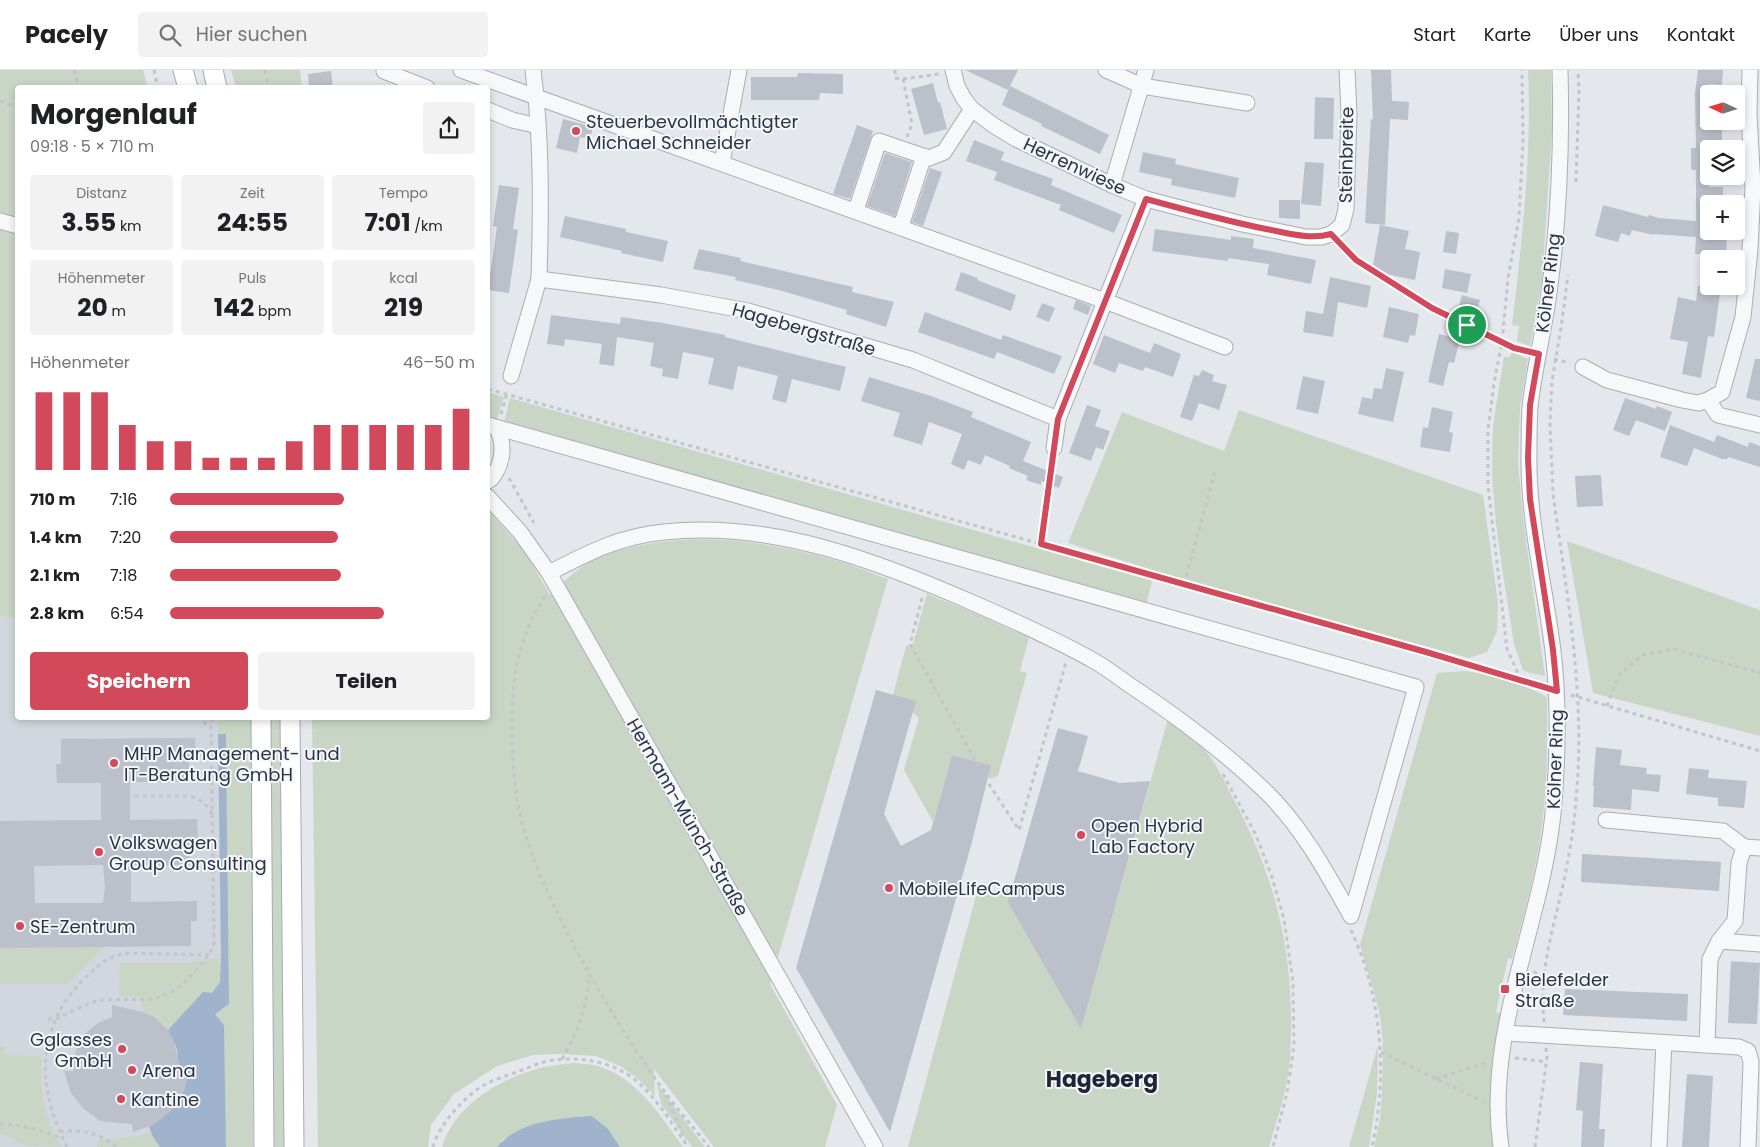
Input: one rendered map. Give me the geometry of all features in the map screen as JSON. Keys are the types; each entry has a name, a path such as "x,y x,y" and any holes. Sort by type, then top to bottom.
{"main road":[{"path":"184,70 187,85"},
{"path":"213,70 216,85"},
{"path":"261,720 264,1147"},
{"path":"290,720 294,1147"}],"street":[{"path":"461,70 1105,301 1225,346"},
{"path":"511,376 539,279 542,200 537,96 533,70"},
{"path":"722,163 739,70"},
{"path":"1106,70 1142,86 1246,103"},
{"path":"1112,185 1146,70"},
{"name":"Steinbreite","path":"1331,234 1342,225 1346,209 1348,114 1346,70"},
{"name":"Kölner Ring","path":"1501,1147 1498,1109 1502,1057 1514,991 1545,860 1554,808 1557,763 1557,691 1553,650 1530,499 1528,458 1530,405 1550,293 1556,222 1561,131 1560,70"},
{"path":"1583,367 1607,380 1698,403 1722,392 1743,317 1750,249 1753,187 1749,115 1750,70"},
{"path":"384,71 419,85"},
{"name":"Herrenwiese","path":"954,71 957,86 972,109 993,125 1016,139 1112,185 1146,199 1242,224 1306,237 1321,237 1331,234"},
{"path":"858,204 879,141 929,158 944,152 972,109"},
{"path":"490,111 512,120 538,126"},
{"path":"902,220 924,156"},
{"path":"1054,448 1058,419 1146,199"},
{"path":"0,221 15,225"},
{"name":"Hagebergstraße","path":"539,279 661,295 748,311 913,360 1058,419"},
{"path":"1708,400 1718,415 1760,425"},
{"path":"490,480 500,464 503,446 492,427"},
{"path":"492,427 1416,687 1352,916 1324,867 1295,825 1264,789 1205,739 1166,709 1096,662 1025,626 953,594 870,562 829,550 784,539 726,531 686,530 629,538 600,547 552,579"},
{"name":"Hermann-Münch-Straße","path":"490,499 520,532 552,579 875,1147"},
{"path":"1606,820 1723,831 1744,847 1760,848"},
{"path":"1707,1045 1710,959 1719,941 1735,921 1739,863 1744,847"},
{"path":"1719,941 1760,944"},
{"path":"1506,1033 1754,1049 1751,1062 1755,1099 1748,1147"},
{"path":"1659,1147 1664,1043"}],"path":[{"path":"74,70 78,85"},
{"path":"154,70 157,85"},
{"path":"265,70 268,85"},
{"path":"895,70 895,78 903,79 954,71"},
{"path":"1521,680 1506,649 1488,486 1488,430 1494,382 1502,342 1508,278 1518,218 1523,140 1522,70"},
{"path":"902,149 912,124 903,79"},
{"path":"0,101 15,107"},
{"path":"1331,234 1356,260 1432,308 1524,351 1583,367"},
{"path":"490,390 1237,599 1275,612 1521,680 1760,751"},
{"path":"1041,544 1054,448"},
{"path":"1184,584 1215,471"},
{"path":"1159,583 1161,578"},
{"path":"552,579 547,592 534,612 521,646 514,676 511,711 512,749 517,792 527,840 560,918 618,1024 665,1091 709,1147"},
{"path":"1196,593 1197,588"},
{"path":"924,590 910,644 987,780 1019,830 1066,662"},
{"path":"1236,604 1237,599"},
{"path":"1607,706 1618,676 1642,655 1673,649 1760,673"},
{"path":"48,1019 56,1019 100,1000 132,1001 161,998 179,988 210,955 214,943 212,720"},
{"path":"203,723 211,723"},
{"path":"1220,769 1256,835 1272,877 1284,919 1293,982 1294,1046 1287,1093 1272,1147"},
{"path":"135,796 195,797 208,806 213,815"},
{"path":"1349,926 1359,948 1370,984 1379,1028 1381,1052 1379,1095 1372,1147"},
{"path":"68,1147 60,1132 49,1098 45,1072 47,1049 56,1019 71,992 106,959 117,954 210,955"},
{"path":"562,1059 572,1043 580,1018 587,992 589,973"},
{"path":"1381,1052 1498,1109"},
{"path":"1436,1079 1502,1057 1546,1062"},
{"path":"433,1147 441,1126 459,1106 484,1085 535,1065 562,1059 597,1062 616,1068 630,1076 647,1090 687,1146"},
{"path":"665,1091 687,1146"},
{"path":"0,1124 22,1126 63,1139"},
{"path":"60,1132 70,1130 88,1132 116,1147"}],"shaded area":[{"path":"0,616 15,618 15,720 251,720 253,1147 0,1147"}],"green space":[{"path":"0,70 143,70 147,85 15,85 15,618 0,616"},
{"path":"231,70 300,70 302,85 235,85"},
{"path":"1528,70 1551,70 1552,131 1542,281 1530,346 1517,341 1519,326 1512,325 1523,230 1529,134"},
{"path":"1512,352 1528,359 1520,407 1518,462 1523,519 1545,676 1523,670 1514,644 1496,524 1492,475 1493,425 1504,357 1510,357"},
{"path":"490,393 504,397 496,423 490,421"},
{"path":"510,398 1152,581 1146,606 504,422"},
{"path":"1239,410 1483,495 1498,603 1497,632 1487,652 1469,658 1174,577 1068,543 1122,412 1224,451"},
{"path":"490,512 526,553 550,595 576,571 594,560 622,550 652,543 683,540 714,539 775,546 841,562 888,579 770,984 837,1105 825,1147 714,1147 654,1069 655,1096 638,1079 622,1067 596,1056 561,1054 533,1055 497,1066 454,1094 431,1125 428,1147 318,1147 312,720 490,720"},
{"path":"1567,541 1760,610 1760,736 1593,693"},
{"path":"927,594 1029,638 1020,671 1027,673 998,776 990,779 988,776 991,765 952,755 933,822 904,770 919,718 893,695 906,646 913,644"},
{"path":"1465,671 1508,680 1547,697 1546,776 1540,841 1512,959 1508,958 1496,1012 1501,1014 1491,1097 1493,1147 1374,1147 1380,1119 1383,1041 1379,1010 1360,945 1437,673"},
{"path":"1168,719 1199,744 1220,773 1250,831 1263,863 1281,925 1287,957 1290,990 1290,1059 1285,1092 1269,1147 908,1147 976,896 1012,887 1081,1028"},
{"path":"218,720 251,720 253,1147 226,1147 224,1025 215,1014 229,1004 226,734 218,734"},
{"path":"270,720 281,720 284,1147 273,1147"},
{"path":"104,947 67,984 0,984 0,948"},
{"path":"221,958 220,982 212,993 203,992 168,1030 154,1017 143,1012 140,997 119,996 120,963 186,963"},
{"path":"1378,1045 1377,1093 1369,1147 1349,1147"},
{"path":"0,1047 5,1047 4,1055 42,1056 41,1080 44,1103 50,1126 61,1147 21,1144 0,1134"},
{"path":"575,1063 598,1066 625,1079 647,1099 683,1147 620,1147 608,1129 504,1138 497,1147 442,1147 448,1132 469,1105 497,1085 544,1067"},
{"path":"657,1084 705,1147 692,1147 661,1104"},
{"path":"151,1132 160,1147 97,1147 99,1140 135,1137"}],"water":[{"path":"218,734 226,734 229,1004 215,1014 224,1025 226,1147 160,1147 149,1127 171,1110 181,1096 189,1069 179,1068 177,1049 168,1030 203,992 212,993 220,982"},
{"path":"592,1116 608,1129 620,1147 497,1147 516,1131 528,1126 541,1122"}],"building":[{"path":"965,70 1018,70 1008,90"},
{"path":"1371,70 1391,70 1392,101 1409,102 1408,120 1390,119 1385,225 1365,223 1371,119 1373,120"},
{"path":"1698,70 1723,70 1722,85 1700,85 1700,130 1722,130 1722,140 1700,140 1700,185 1723,187 1723,195 1700,195 1700,240 1727,240 1726,250 1700,250 1700,254 1695,254 1696,237 1654,235 1632,230 1630,236 1621,233 1618,242 1595,236 1603,205 1648,217 1649,215 1659,218 1696,221 1696,170 1691,170 1691,148 1696,148 1695,94"},
{"path":"331,71 333,85 309,85 308,74"},
{"path":"798,73 843,74 843,94 820,93 819,100 751,100 751,77 797,77"},
{"path":"933,83 947,129 924,135 911,89"},
{"path":"1010,86 1109,135 1100,154 1002,105"},
{"path":"1315,97 1334,98 1333,139 1314,139"},
{"name":"Steuerbevollmächtigter Michael Schneider","path":"563,119 593,127 590,139 580,137 577,153 556,148"},
{"path":"857,125 873,131 850,199 833,194"},
{"path":"974,140 1004,152 1001,160 1053,179 1051,185 1122,215 1114,233 1059,210 1061,205 994,180 997,172 966,161"},
{"path":"1143,152 1176,159 1175,164 1239,178 1235,198 1171,185 1172,179 1139,172"},
{"path":"885,153 912,162 895,216 867,206"},
{"path":"1305,162 1324,163 1321,206 1301,204"},
{"path":"930,168 942,172 923,226 912,222"},
{"path":"499,185 519,188 513,229 518,230 509,293 490,290 490,276 497,227 493,226"},
{"path":"1279,200 1300,200 1300,219 1279,218"},
{"path":"565,216 626,229 626,232 668,241 663,262 560,237"},
{"path":"1380,225 1409,231 1405,249 1420,252 1415,280 1372,271"},
{"path":"1155,229 1231,240 1231,236 1254,239 1253,248 1316,260 1311,284 1267,275 1269,264 1228,258 1228,261 1152,251"},
{"path":"1446,231 1459,233 1456,254 1443,252"},
{"path":"699,249 741,258 740,261 853,287 852,292 894,302 886,327 846,314 847,310 779,290 735,280 736,277 693,269"},
{"path":"1445,269 1471,274 1467,293 1442,288"},
{"path":"961,272 1016,295 1011,311 955,290"},
{"path":"1330,277 1371,286 1367,308 1338,302 1333,337 1303,332 1306,311 1323,314"},
{"path":"1698,286 1700,286 1700,295 1720,295 1714,337 1708,336 1701,378 1682,374 1688,342 1670,339 1678,297 1696,301"},
{"path":"1462,295 1480,300 1476,314 1458,309"},
{"path":"1076,300 1091,306 1088,315 1073,309"},
{"path":"1042,303 1055,308 1049,322 1036,317"},
{"path":"1389,307 1419,314 1415,336 1410,335 1408,343 1383,337"},
{"path":"925,312 1001,340 1003,335 1062,356 1054,374 997,352 994,359 918,332"},
{"path":"551,315 620,324 621,317 663,323 725,335 725,337 846,367 840,391 792,379 786,403 772,399 778,376 738,366 733,390 708,384 714,358 683,352 678,379 662,376 663,369 650,366 654,343 617,337 614,366 599,364 602,344 565,339 564,346 547,344"},
{"path":"1439,334 1460,339 1454,363 1449,362 1443,386 1428,382"},
{"path":"1104,335 1150,353 1154,343 1181,354 1173,377 1145,367 1143,371 1119,363 1115,373 1093,364"},
{"path":"1755,359 1760,359 1760,401 1746,398"},
{"path":"1386,368 1404,372 1393,422 1358,414 1362,397 1372,399 1374,388 1382,389"},
{"path":"1202,370 1214,375 1212,381 1227,385 1219,410 1199,403 1192,421 1180,417 1194,375 1199,376"},
{"path":"1303,376 1325,381 1318,414 1296,409"},
{"path":"869,377 931,396 973,412 971,417 1031,442 1023,461 1063,477 1059,488 1041,481 1041,485 1026,480 1028,476 985,455 981,465 968,460 964,470 951,464 962,434 929,422 922,445 893,436 900,413 861,401"},
{"path":"1625,398 1656,409 1657,406 1672,412 1665,431 1636,420 1629,436 1613,430"},
{"path":"1087,405 1101,410 1095,426 1110,431 1103,450 1096,447 1091,461 1069,453"},
{"path":"1432,407 1453,412 1449,432 1453,433 1450,452 1420,447 1423,427 1428,428"},
{"path":"1670,425 1714,442 1717,435 1748,447 1749,442 1760,446 1760,467 1728,457 1727,459 1722,459 1694,448 1687,466 1660,457"},
{"path":"1601,475 1603,506 1577,507 1575,476"},
{"name":"MobileLifeCampus","path":"876,690 916,701 884,814 901,846 931,830 952,755 991,765 972,842 890,1132 796,968"},
{"name":"Open Hybrid Lab Factory","path":"1058,728 1088,736 1078,771 1120,783 1150,781 1081,1029 1008,902"},
{"path":"195,738 196,757 189,757 190,782 130,782 130,820 197,819 198,839 190,839 190,865 131,865 131,902 197,901 197,921 191,921 191,946 0,948 0,821 101,820 101,783 57,783 56,764 61,764 61,739","holes":["103,865 105,887 103,903 35,903 34,866"]},
{"path":"1596,747 1622,750 1620,765 1647,768 1646,774 1661,775 1659,792 1632,789 1631,810 1593,807"},
{"path":"1689,768 1709,770 1708,778 1747,781 1744,808 1718,806 1718,798 1686,794"},
{"path":"1582,854 1721,862 1719,891 1581,882"},
{"path":"1731,961 1760,963 1757,1024 1728,1023"},
{"path":"1565,989 1688,994 1687,1021 1563,1015"},
{"name":"Arena","path":"112,1005 143,1012 154,1017 168,1030 173,1039 179,1068 190,1068 184,1091 172,1110 155,1124 133,1132 132,1124 100,1121 83,1108 71,1093 64,1071 73,1071 75,1053 84,1034 98,1023 112,1017"},
{"path":"1580,1062 1603,1064 1599,1129 1605,1129 1604,1147 1581,1147 1583,1111 1576,1110"},
{"path":"1687,1074 1713,1076 1709,1147 1682,1147"}],"place":[{"name":"Steuerbevollmächtigter Michael Schneider","path":"576,131"},
{"name":"MHP Management- und IT-Beratung GmbH","path":"114,763"},
{"name":"Open Hybrid Lab Factory","path":"1081,835"},
{"name":"Volkswagen Group Consulting","path":"99,852"},
{"name":"MobileLifeCampus","path":"889,888"},
{"name":"SE-Zentrum","path":"20,926"},
{"name":"Bielefelder Straße","path":"1505,989"},
{"name":"Gglasses GmbH","path":"122,1049"},
{"name":"Arena","path":"132,1070"},
{"name":"Kantine","path":"121,1099"}],"district":[{"name":"Hageberg","path":"1102,1079"}],"route":[{"path":"1146,199 1242,224 1306,237 1321,237 1331,234 1356,260 1432,308 1467,325 1514,348 1539,354 1530,405 1528,458 1530,499 1547,606 1557,691 1426,652 1041,544 1058,419 1146,199"}]}
